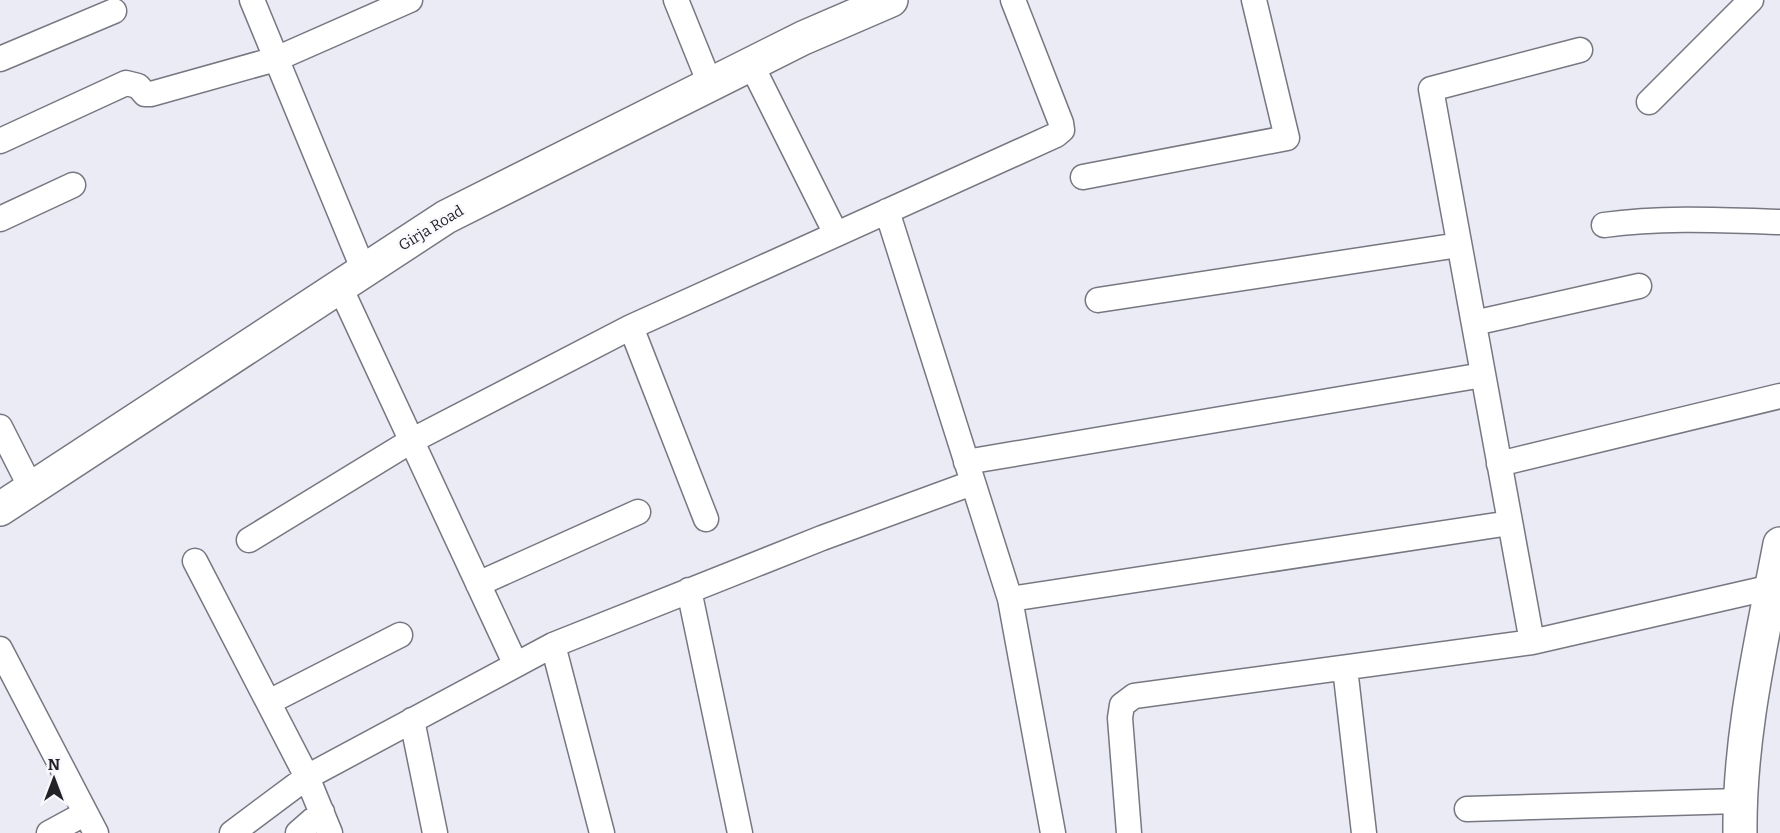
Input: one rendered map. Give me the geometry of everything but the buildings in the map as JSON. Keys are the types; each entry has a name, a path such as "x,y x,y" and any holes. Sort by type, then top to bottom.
{"main road":[{"name":"Girja Road","path":"0,508 32,490 446,217 803,38 891,0"},
{"path":"1740,817 1750,694 1777,568"}],"street":[{"path":"252,0 276,59 411,441 515,663"},
{"path":"0,141 126,83 138,86 145,94 151,94 276,59 410,0"},
{"path":"676,0 710,84"},
{"path":"249,540 411,441 631,327 1062,130 1013,0"},
{"path":"1083,177 1287,138 1254,0"},
{"path":"1649,102 1751,0"},
{"path":"0,59 114,11"},
{"path":"1532,642 1431,89 1580,50"},
{"path":"751,64 836,234"},
{"path":"0,219 73,184"},
{"path":"887,211 1010,599 1053,833"},
{"path":"1604,225 1639,220 1780,222"},
{"path":"1098,300 1460,245"},
{"path":"1474,323 1639,286"},
{"path":"631,327 706,519"},
{"path":"232,833 307,777 515,663 552,645 822,538 969,472 1483,375"},
{"path":"1499,464 1780,396"},
{"path":"0,427 32,490"},
{"path":"478,584 638,512"},
{"path":"1010,599 1510,523"},
{"path":"195,561 307,777 326,823 298,833"},
{"path":"1129,833 1120,718 1122,705 1134,696 1532,642 1777,568"},
{"path":"689,590 740,833"},
{"path":"269,702 400,634"},
{"path":"552,645 602,833"},
{"path":"0,649 90,823 49,833"},
{"path":"1345,668 1364,833"},
{"path":"412,720 435,833"},
{"path":"1467,809 1740,817"}]}
